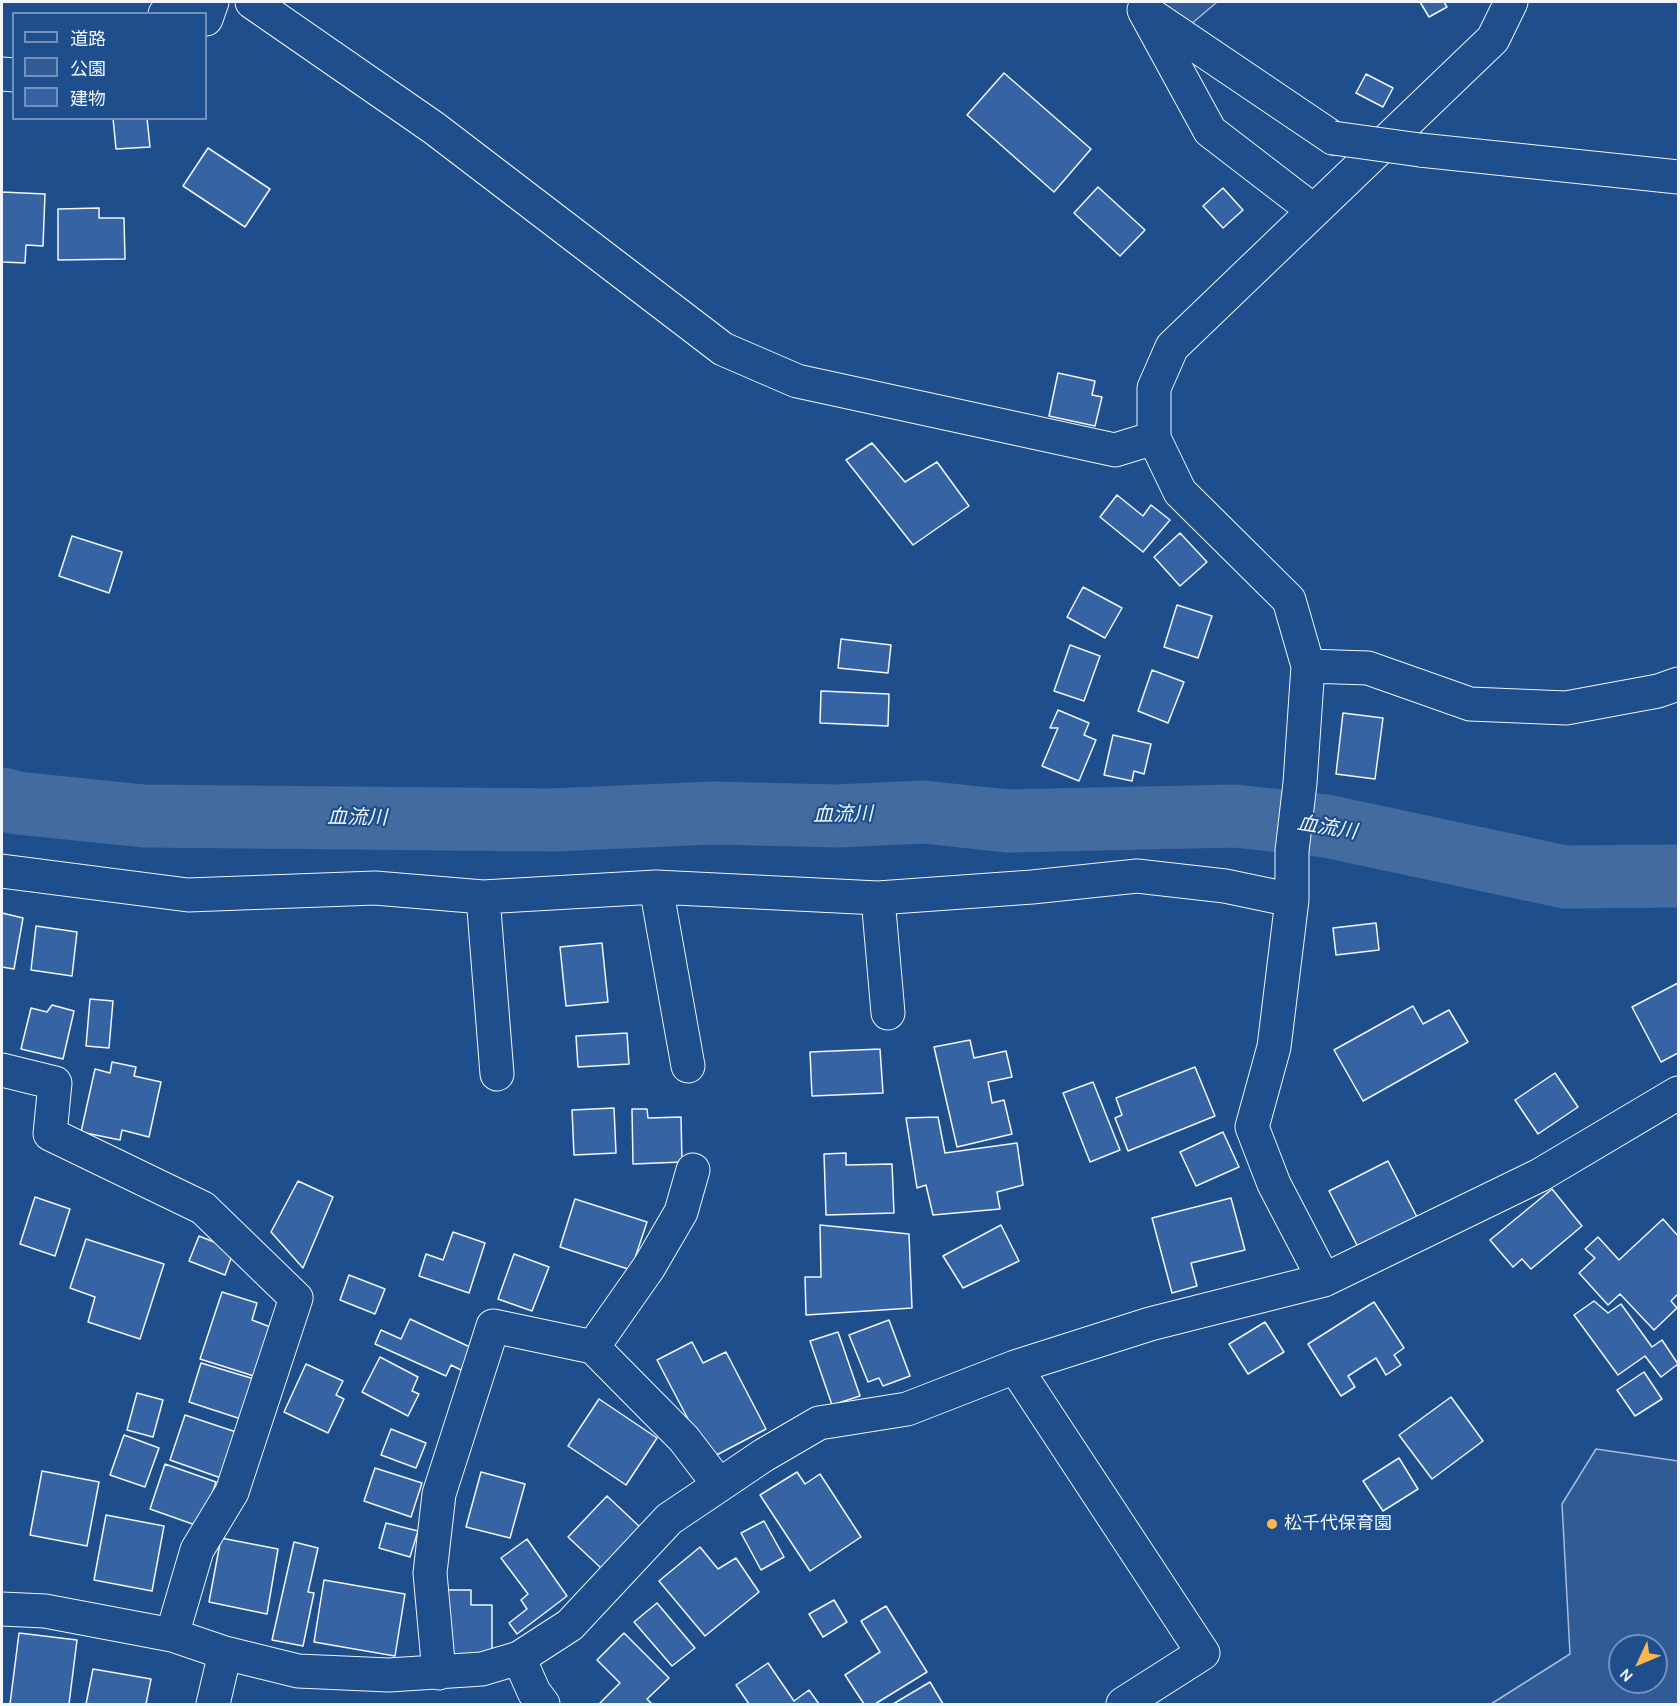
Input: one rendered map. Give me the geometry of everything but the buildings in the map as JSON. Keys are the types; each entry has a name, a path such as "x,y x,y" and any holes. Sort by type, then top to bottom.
{"street":[{"path":"168,12 183,2"},
{"path":"207,16 212,2"},
{"path":"252,2 434,128 723,349 797,381 1115,450 1154,438"},
{"path":"1324,1280 1274,1184 1252,1127 1274,1047 1292,900 1292,851 1300,783 1308,666 1289,600 1180,492 1154,438 1155,388 1172,347 1493,39 1511,2"},
{"path":"1136,6 1210,131 1314,211"},
{"path":"1136,6 1333,138 1420,150 1678,177"},
{"path":"1308,666 1368,668 1470,704 1566,708 1658,692 1678,684"},
{"path":"2,871 188,895 375,888 483,897 656,887 878,897 1032,887 1137,876 1225,886 1292,900"},
{"path":"656,887 688,1066"},
{"path":"483,897 497,1074"},
{"path":"878,897 888,1013"},
{"path":"2,1070 55,1083 50,1134 203,1208 296,1298 232,1492 197,1550 172,1635"},
{"path":"2,1609 45,1611 172,1635 225,1653 298,1671 389,1675 439,1673 482,1669 519,1658 570,1624 669,1519 819,1423 906,1409 1015,1367 1150,1324 1324,1280 1540,1174 1678,1093"},
{"path":"593,1347 649,1267 681,1212 693,1170"},
{"path":"439,1673 430,1573 439,1494 493,1326 593,1347 684,1439 719,1485"},
{"path":"1015,1367 1203,1653 1123,1704"},
{"path":"213,1704 225,1653"},
{"path":"519,1658 534,1692 543,1704"}],"green space":[{"path":"1146,2 1217,2 1190,25"},
{"path":"1596,1449 1678,1461 1678,1704 1491,1704 1570,1654 1562,1504"}],"waterway":[{"name":"血流川","path":"2,799 17,803 144,816 553,820 713,813 837,816 924,812 1007,821 1235,816 1326,826 1565,877 1678,876"}],"place":[{"name":"松千代保育園","path":"1272,1524"}]}
